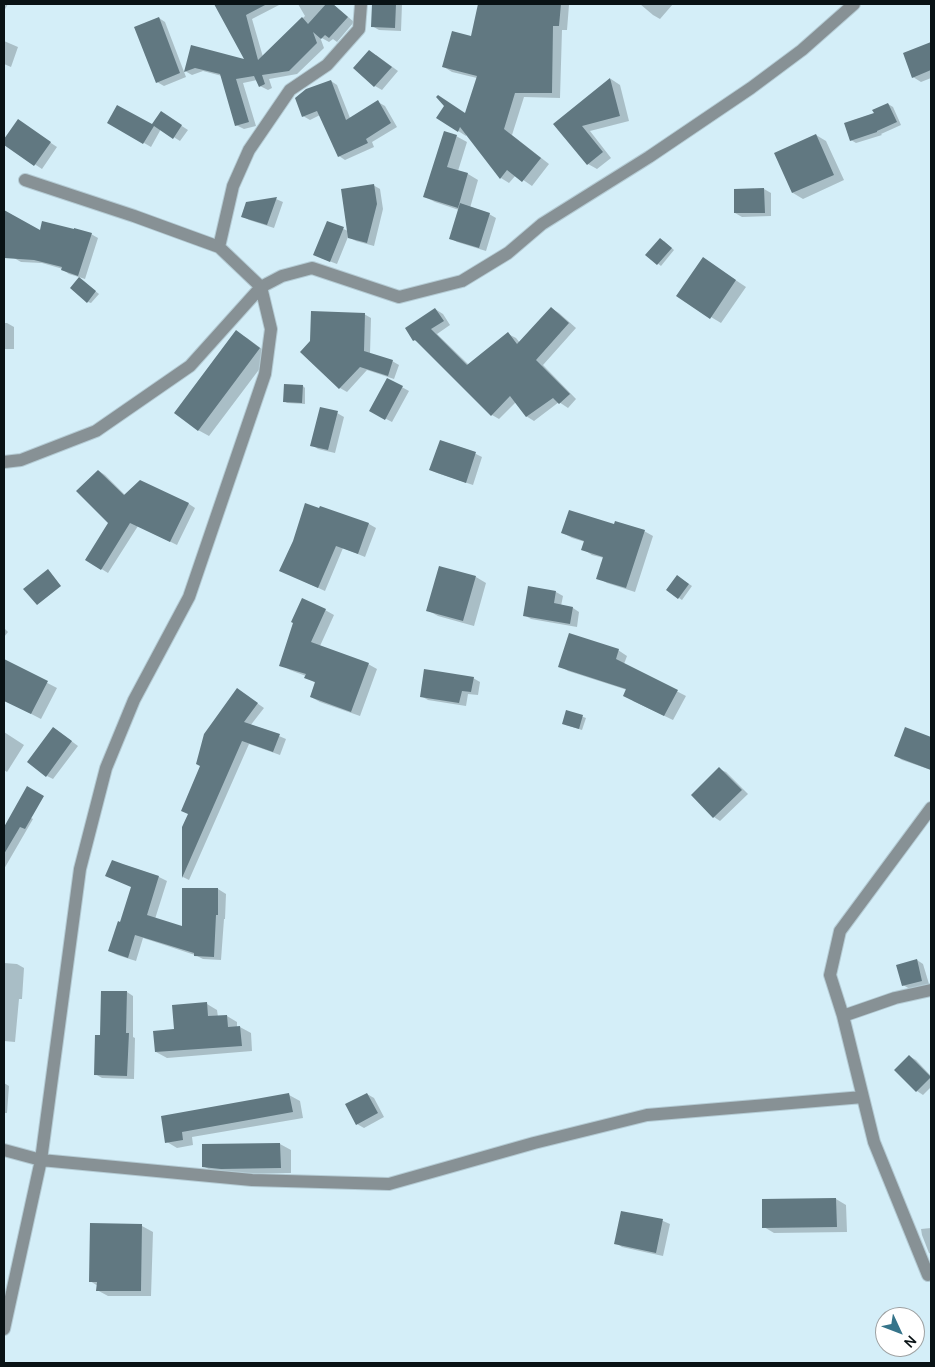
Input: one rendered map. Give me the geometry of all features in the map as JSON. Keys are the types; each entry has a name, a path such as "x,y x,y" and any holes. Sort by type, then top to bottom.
{"street":[{"path":"220,246 233,186 249,150 290,90 327,65 359,29 361,4"},
{"path":"4,462 21,460 96,431 190,366 260,287 282,276 312,268 399,297 462,281 508,253 542,224 649,157 751,88 802,50 854,4"},
{"path":"4,1329 41,1160 82,860 106,768 134,700 189,597 265,374 271,329 260,287 220,246 25,180"},
{"path":"928,1275 874,1142 843,1016 830,975 840,931 931,808"},
{"path":"843,1016 895,998 931,990"},
{"path":"4,1150 41,1160 252,1180 390,1184 534,1143 647,1115 862,1097"}],"building":[{"path":"214,4 267,4 246,15 258,60 302,17 308,24 326,4 333,4 348,17 329,38 325,35 321,39 313,32 317,43 289,71 262,75 265,84 259,87 254,76 236,79 249,122 235,126 220,74 195,68 184,72 191,45 244,59"},
{"path":"372,4 396,4 395,28 371,27"},
{"path":"478,4 561,4 559,26 553,26 552,93 515,93 504,129 541,158 522,182 507,170 500,179 460,127 458,132 436,118 444,106 436,97 438,95 465,113 477,76 442,67 452,31 471,36"},
{"path":"159,17 180,73 156,83 134,27"},
{"path":"931,42 931,70 912,78 903,53"},
{"path":"369,50 392,67 374,87 353,68"},
{"path":"610,78 620,116 582,126 603,152 587,165 553,124"},
{"path":"331,80 346,120 378,100 391,123 366,139 368,143 338,157 317,111 302,117 295,98 306,89"},
{"path":"888,103 897,122 877,132 850,141 844,123 874,113 872,110"},
{"path":"117,105 152,124 161,111 182,125 173,139 154,126 143,144 107,123"},
{"path":"18,119 51,142 34,166 4,145 4,139"},
{"path":"444,131 457,135 447,167 468,173 458,208 423,197"},
{"path":"816,134 834,175 792,193 774,153"},
{"path":"374,184 377,204 367,243 348,238 341,189"},
{"path":"764,188 765,213 734,213 734,189"},
{"path":"277,197 267,225 241,217 246,202"},
{"path":"460,203 490,213 479,248 449,239"},
{"path":"4,210 40,230 42,221 92,233 78,276 61,270 62,267 34,260 4,258"},
{"path":"327,221 344,227 330,262 313,255"},
{"path":"660,238 672,248 657,265 645,255"},
{"path":"703,257 736,280 710,319 676,296"},
{"path":"79,277 96,291 87,303 70,288"},
{"path":"551,307 569,323 536,360 570,394 559,404 553,398 526,417 510,396 491,416 415,340 413,341 405,328 435,308 444,321 431,329 467,365 508,332 517,344"},
{"path":"311,311 365,313 364,351 393,360 388,376 360,367 339,389 300,352 310,341"},
{"path":"236,330 260,348 198,431 174,413"},
{"path":"387,378 403,386 385,420 369,411"},
{"path":"284,384 303,385 302,403 283,402"},
{"path":"320,407 338,411 328,450 310,446"},
{"path":"440,440 476,452 466,483 429,470"},
{"path":"98,470 124,495 140,480 189,503 170,542 130,523 101,570 85,560 108,523 76,491"},
{"path":"305,503 319,508 320,506 369,523 358,554 336,546 318,588 279,571 293,541"},
{"path":"569,510 614,524 615,521 645,530 626,588 596,579 603,557 581,550 584,541 561,533"},
{"path":"439,566 476,576 463,621 426,611"},
{"path":"48,569 61,586 37,605 23,589"},
{"path":"677,575 689,584 678,599 666,590"},
{"path":"528,586 556,591 554,603 573,607 570,624 523,616"},
{"path":"302,598 326,609 311,642 369,663 351,712 310,697 315,682 304,678 306,674 279,666 293,623 291,622"},
{"path":"569,633 619,649 616,659 678,690 664,716 623,696 626,689 558,667"},
{"path":"4,659 48,681 31,714 4,701"},
{"path":"424,669 474,677 471,692 462,691 459,703 420,697"},
{"path":"237,688 258,703 244,722 280,734 273,752 242,741 182,878 182,827 188,814 181,811 200,766 196,764 204,734"},
{"path":"566,710 583,715 579,729 562,724"},
{"path":"53,727 72,741 46,777 27,762"},
{"path":"905,727 931,737 931,770 894,756"},
{"path":"719,767 742,790 713,818 691,795"},
{"path":"27,786 44,796 25,829 20,827 4,854 4,827"},
{"path":"112,860 159,876 147,915 182,926 182,888 218,888 218,915 216,915 214,957 194,956 194,953 135,935 128,958 108,951 131,887 105,876"},
{"path":"917,959 922,981 902,986 896,965"},
{"path":"101,991 127,991 126,1033 129,1033 127,1076 94,1075 95,1035 100,1035"},
{"path":"207,1002 208,1016 227,1015 228,1027 240,1026 242,1046 155,1052 153,1031 174,1029 172,1005"},
{"path":"909,1055 931,1077 916,1092 894,1070"},
{"path":"289,1093 293,1112 182,1132 183,1140 165,1143 161,1116"},
{"path":"367,1093 378,1113 356,1125 345,1104"},
{"path":"280,1143 281,1168 221,1169 202,1167 202,1144"},
{"path":"836,1198 837,1227 762,1228 762,1199"},
{"path":"621,1211 663,1219 656,1253 614,1244"},
{"path":"90,1223 142,1224 141,1291 96,1291 97,1282 89,1282"}]}
